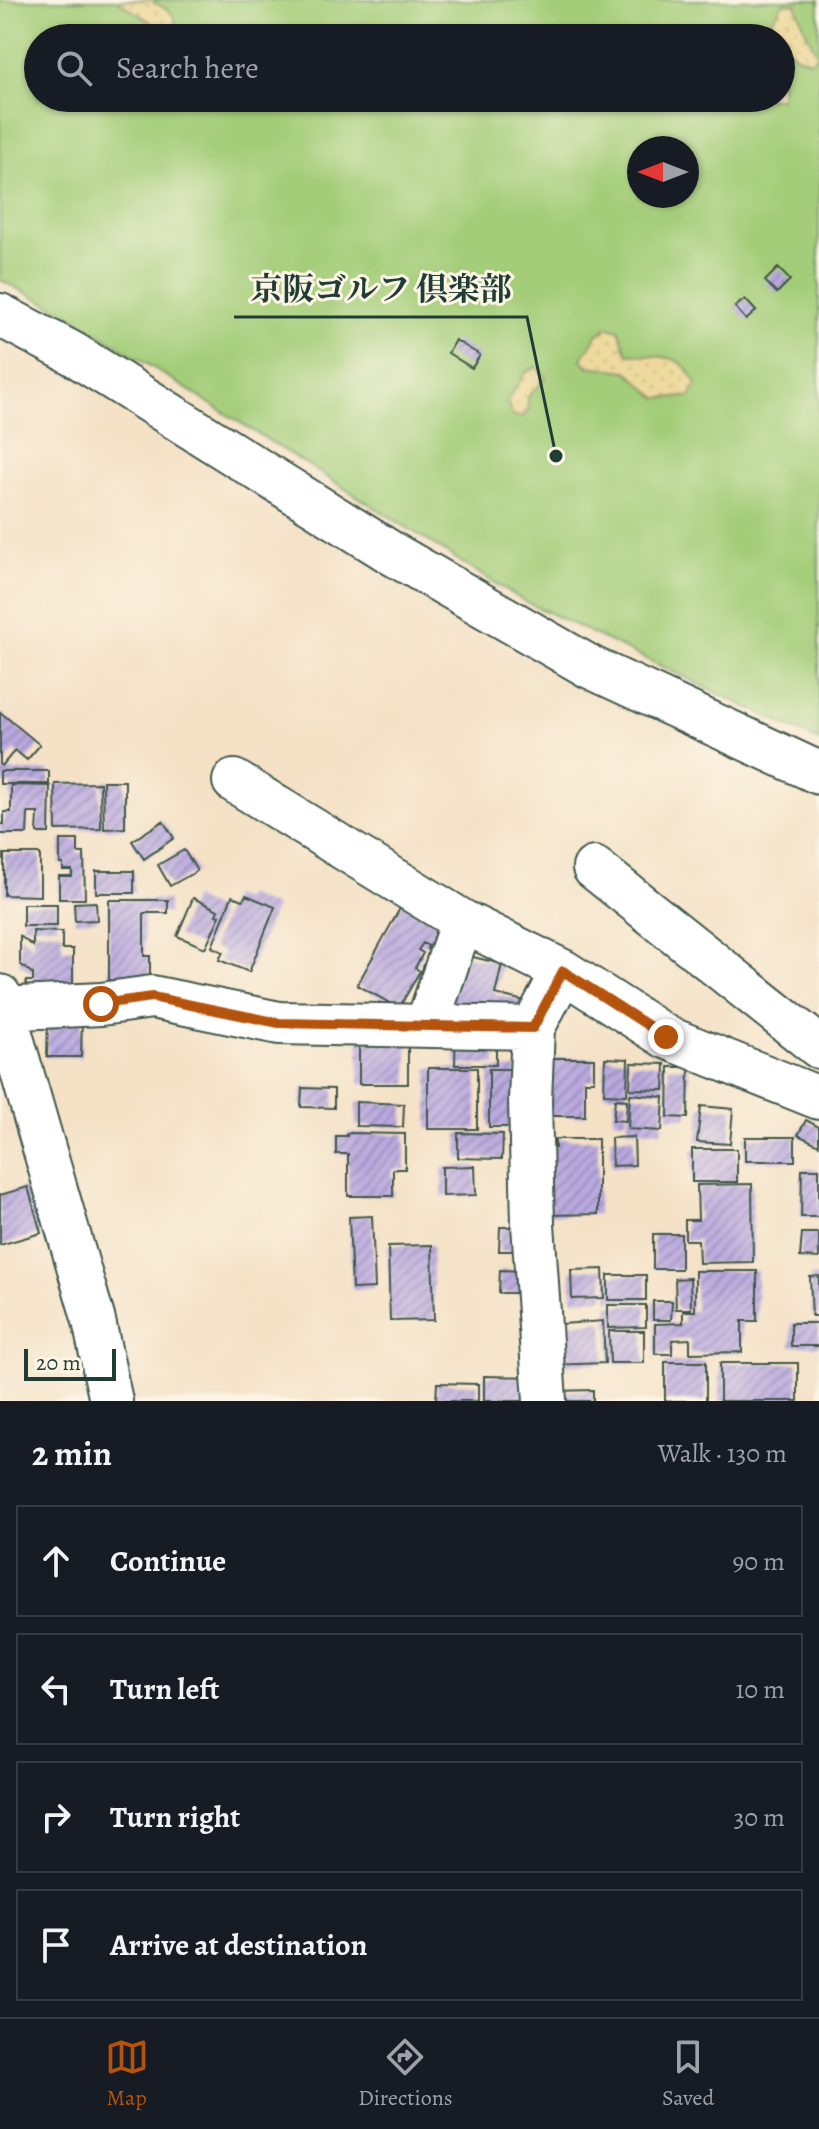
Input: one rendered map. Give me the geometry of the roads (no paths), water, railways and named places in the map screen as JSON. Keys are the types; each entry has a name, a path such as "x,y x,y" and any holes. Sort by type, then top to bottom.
{"street":[{"path":"0,315 72,353 393,554 590,667 819,773"},
{"path":"234,781 462,921 563,971 666,1037 819,1098"},
{"path":"594,868 819,1047"},
{"path":"427,1024 462,921"},
{"path":"545,1401 533,1224 530,1100 533,1028 563,971"},
{"path":"111,1401 94,1321 1,1005 101,1004 152,997 279,1023 533,1028"}],"place":[{"name":"京阪ゴルフ 倶楽部","path":"556,456"}]}
